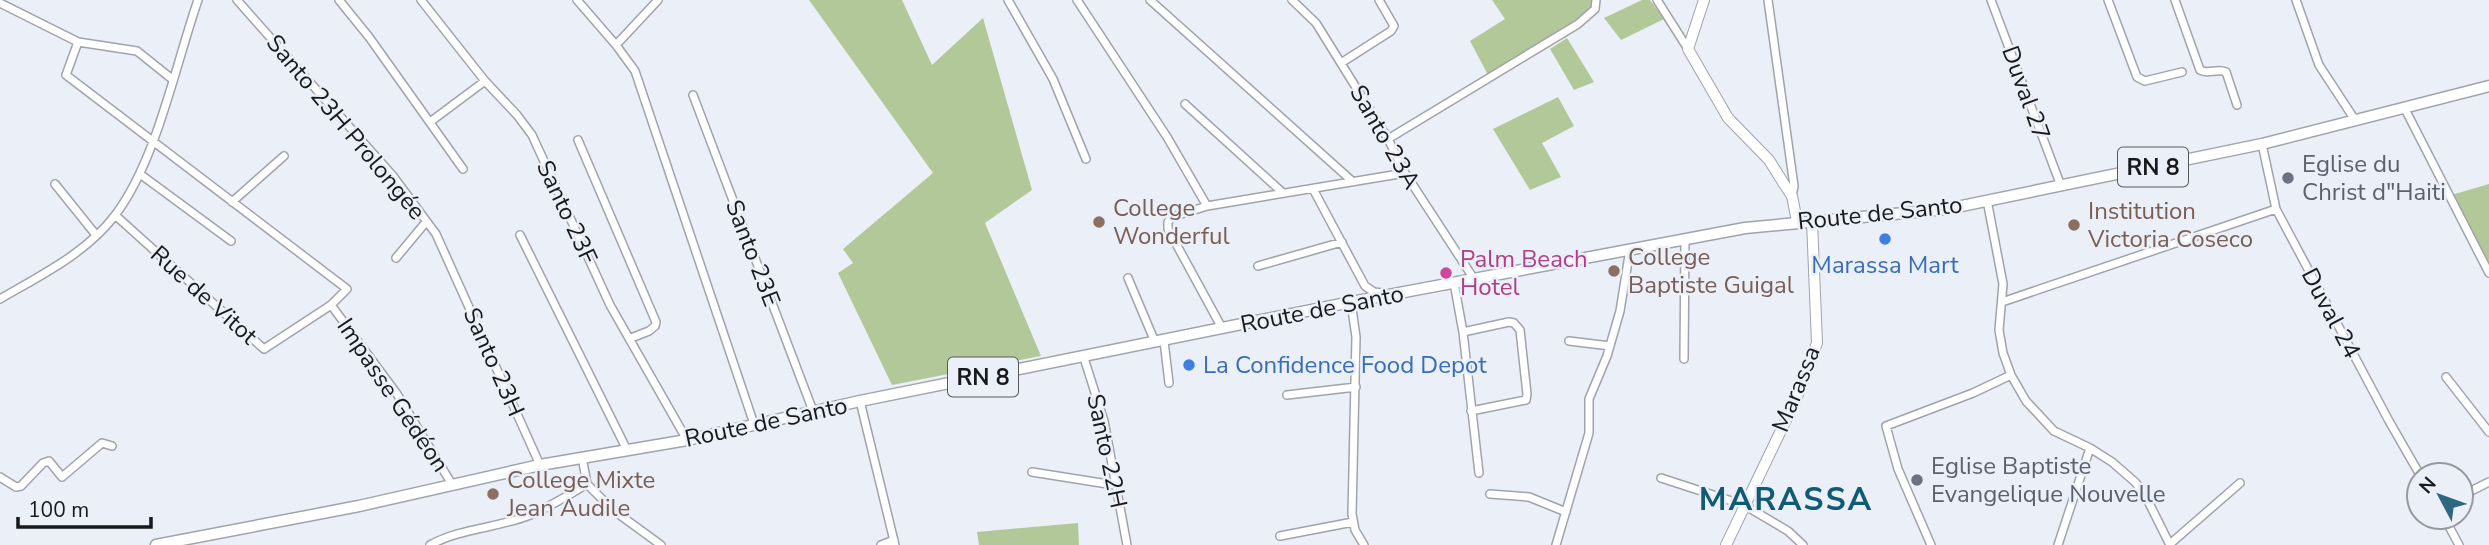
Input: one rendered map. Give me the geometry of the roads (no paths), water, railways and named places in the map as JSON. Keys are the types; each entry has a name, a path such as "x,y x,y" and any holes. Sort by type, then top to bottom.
{"main road":[{"path":"1704,0 1688,49 1728,118 1769,160 1792,196 1797,221"},
{"name":"Route de Santo","path":"156,545 188,542 540,465 687,440 860,401 1084,358 1351,302 1685,239 1797,221 1918,213 2060,186 2262,144 2489,86"},
{"name":"Marassa","path":"1726,545 1797,397 1817,343 1812,221"}],"street":[{"path":"0,299 64,262 115,215 139,174 152,142 198,0"},
{"name":"Santo 23H Prolongée","path":"237,0 393,176 426,222 447,258"},
{"path":"338,0 369,37 463,169"},
{"name":"Santo 23F","path":"421,0 532,135 610,305 687,440"},
{"path":"577,0 635,71 754,424"},
{"path":"616,45 658,0"},
{"path":"1008,0 1053,79 1086,159"},
{"path":"1077,0 1167,138 1207,206"},
{"path":"1150,0 1352,181"},
{"name":"Santo 23A","path":"1292,0 1316,23 1388,139 1405,173 1474,279"},
{"path":"1341,62 1386,35 1394,26 1379,0"},
{"path":"1388,139 1578,24 1595,9 1596,0"},
{"path":"1657,0 1688,49"},
{"path":"1768,0 1794,186 1792,196"},
{"name":"Duval 27","path":"1991,0 2060,186"},
{"path":"2108,0 2137,77 2145,80 2182,72"},
{"path":"2175,0 2200,70 2205,73 2222,70 2226,72 2238,105"},
{"path":"2296,0 2319,65 2355,120"},
{"path":"0,3 78,42 137,51 172,79"},
{"path":"78,42 66,75 348,289 331,304"},
{"path":"430,122 485,81"},
{"name":"Santo 23E","path":"693,95 814,411"},
{"path":"1185,104 1283,193"},
{"path":"2405,109 2489,273"},
{"path":"578,140 656,322 649,331 631,338"},
{"name":"Duval 24","path":"2262,144 2276,209 2412,461"},
{"path":"232,202 284,156"},
{"path":"1223,328 1168,229 1168,222 1172,217 1207,206 1405,173"},
{"path":"139,174 231,241"},
{"path":"55,184 96,235"},
{"path":"1313,189 1365,286 1374,292 1395,295"},
{"path":"1987,200 2003,284 1999,330 2003,353 2011,375 2026,401 2054,431 2090,448 2135,482 2144,493 2170,544 2240,482"},
{"path":"2002,302 2276,209"},
{"name":"Rue de Vitot","path":"115,215 264,349 331,304"},
{"path":"396,258 426,222"},
{"path":"520,235 627,450"},
{"path":"1684,359 1685,239"},
{"path":"1258,266 1342,242"},
{"path":"1556,545 1589,433 1588,399 1599,379 1610,346 1630,250"},
{"name":"Santo 23H","path":"447,258 540,465"},
{"path":"1128,278 1160,341 1169,383"},
{"path":"1454,283 1463,332 1479,473"},
{"path":"1351,302 1356,337 1353,522 1364,545"},
{"name":"Impasse Gédéon","path":"331,304 397,394 453,486"},
{"path":"1463,332 1509,322 1518,326 1527,394 1526,400 1471,411"},
{"path":"1569,341 1610,346"},
{"name":"Santo 22H","path":"1084,358 1104,421 1127,545"},
{"path":"1931,545 1898,469 1886,426 1973,393 2011,375"},
{"path":"2446,377 2489,432"},
{"path":"1287,395 1356,387"},
{"path":"860,401 895,543 881,545"},
{"path":"0,477 16,487 21,486 43,463 49,461 62,477 102,443 112,446"},
{"path":"2058,545 2090,448"},
{"path":"582,457 587,484 613,510 661,545"},
{"path":"1032,472 1114,485"},
{"path":"1661,478 1744,505 1788,531 1803,545"},
{"path":"430,545 462,533 529,516 587,484"},
{"path":"1490,495 1529,497 1566,512"},
{"path":"1280,536 1353,522"}],"place":[{"name":"Eglise du Christ d\"Haiti","path":"2288,178"},
{"name":"College Wonderful","path":"1099,222"},
{"name":"Institution Victoria Coseco","path":"2074,225"},
{"name":"Marassa Mart","path":"1885,239"},
{"name":"College Baptiste Guigal","path":"1614,271"},
{"name":"Palm Beach Hotel","path":"1446,273"},
{"name":"La Confidence Food Depot","path":"1189,365"},
{"name":"Eglise Baptiste Evangelique Nouvelle","path":"1917,480"},
{"name":"College Mixte Jean Audile","path":"493,494"}],"district":[{"name":"MARASSA","path":"1786,499"}]}
